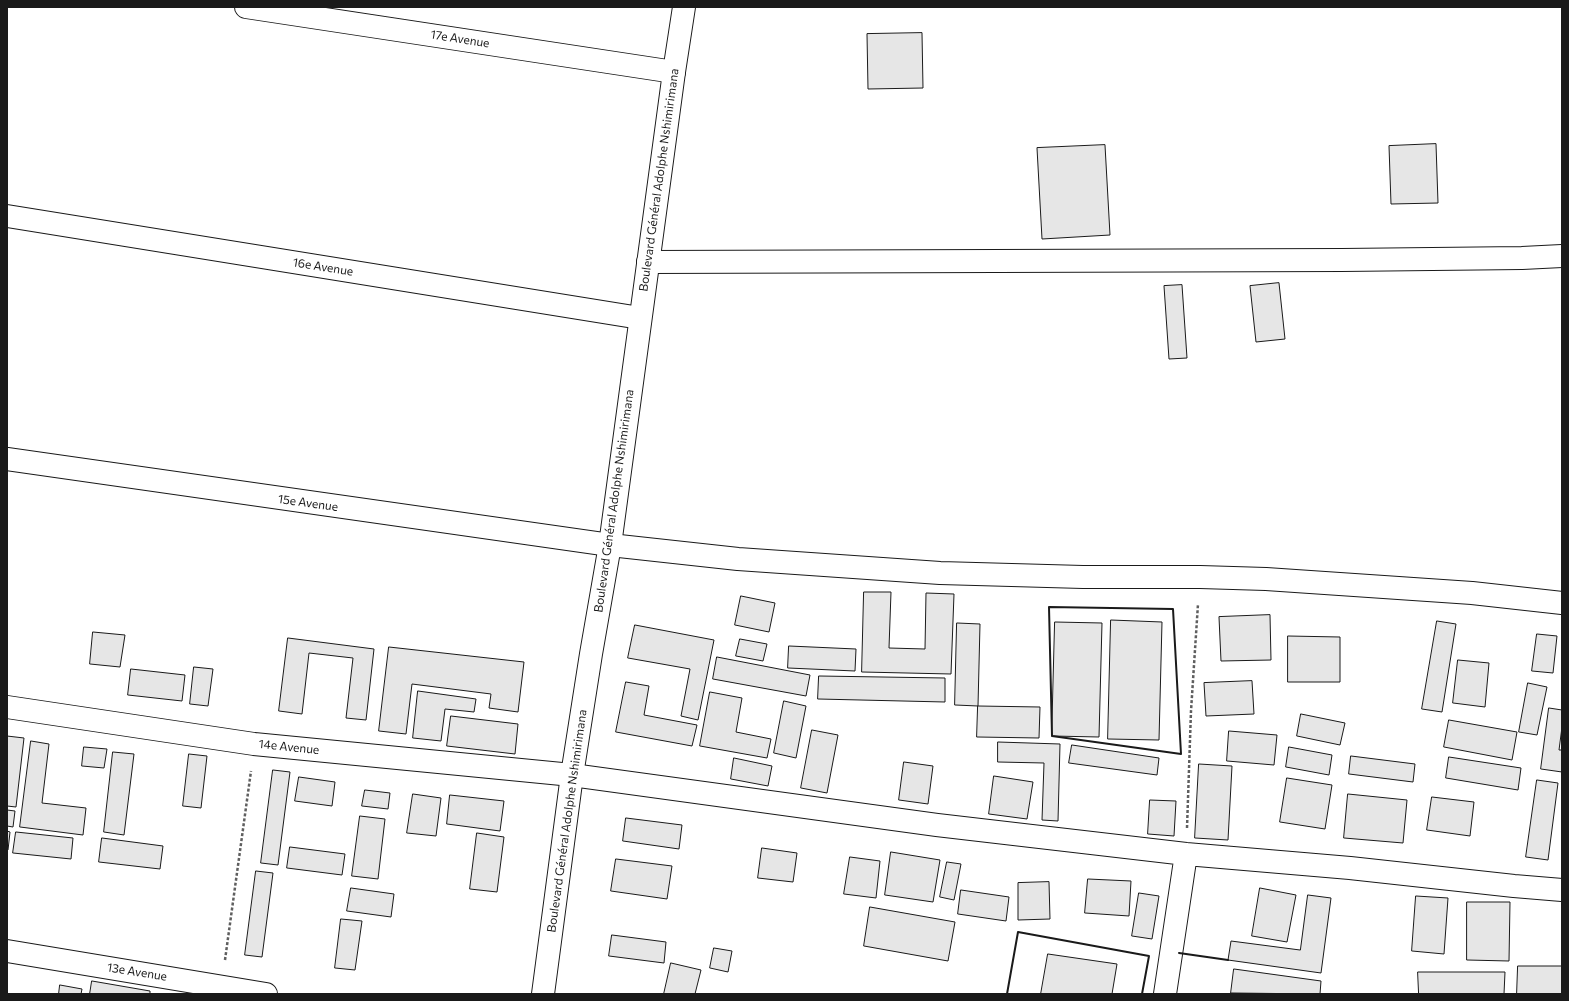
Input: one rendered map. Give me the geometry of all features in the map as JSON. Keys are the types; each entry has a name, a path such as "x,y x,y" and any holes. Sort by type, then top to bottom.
{"street":[{"name":"17e Avenue","path":"246,7 674,72"},
{"name":"Boulevard Général Adolphe Nshimirimana","path":"543,994 572,775 610,545 640,318 684,7"},
{"name":"16e Avenue","path":"7,216 640,318"},
{"path":"648,262 1349,260 1522,258 1562,256"},
{"name":"15e Avenue","path":"7,459 610,545 738,559 933,572 1083,577 1200,577 1266,579 1472,593 1562,604"},
{"name":"14e Avenue","path":"7,706 254,744 572,775 929,824 1186,854 1350,868 1562,890"},
{"path":"1165,994 1186,854"},
{"name":"13e Avenue","path":"7,951 266,994"}],"path":[{"path":"1186,854 1191,711 1200,577"},
{"path":"222,986 254,744"}],"building":[{"path":"922,33 923,88 868,89 867,34"},
{"path":"1436,144 1438,203 1391,204 1389,146"},
{"path":"1105,145 1110,235 1042,239 1037,148"},
{"path":"1279,283 1285,339 1256,342 1250,286"},
{"path":"1182,285 1187,358 1169,359 1164,286"},
{"path":"864,592 891,592 889,648 925,649 926,593 954,594 951,674 862,672"},
{"path":"741,596 775,603 769,632 735,625"},
{"path":"1270,615 1271,660 1221,661 1219,617"},
{"path":"1111,620 1162,622 1159,740 1108,739"},
{"path":"1437,621 1456,624 1442,712 1422,709"},
{"path":"1055,622 1102,623 1099,737 1052,736"},
{"path":"957,623 980,624 978,706 955,705"},
{"path":"635,625 714,640 698,720 681,716 690,669 628,658"},
{"path":"93,632 125,635 120,667 90,664"},
{"path":"1537,634 1557,636 1553,673 1532,671"},
{"path":"1288,636 1340,637 1340,682 1288,682"},
{"path":"288,638 374,649 366,720 346,718 353,658 309,653 302,714 279,711"},
{"path":"740,639 767,644 763,661 736,656"},
{"path":"789,646 856,649 855,671 788,668"},
{"path":"389,647 524,662 518,712 489,708 491,694 412,684 406,734 379,731"},
{"path":"717,657 810,675 806,696 713,679"},
{"path":"1458,660 1489,663 1485,707 1453,703"},
{"path":"194,667 213,669 208,706 190,704"},
{"path":"131,669 185,675 182,701 128,695"},
{"path":"819,676 945,678 945,702 818,699"},
{"path":"1252,681 1254,714 1206,716 1204,683"},
{"path":"626,682 649,686 644,715 697,725 692,746 616,732"},
{"path":"1528,683 1547,687 1537,735 1519,732"},
{"path":"418,691 476,699 474,712 445,709 441,741 413,738"},
{"path":"710,692 742,698 736,732 771,739 767,758 700,746"},
{"path":"784,701 806,706 796,758 774,753"},
{"path":"978,706 1040,707 1039,738 977,737"},
{"path":"1549,708 1562,710 1562,727 1559,750 1562,750 1562,772 1541,769"},
{"path":"1301,714 1345,723 1340,745 1297,736"},
{"path":"451,716 518,724 515,754 447,746"},
{"path":"1449,720 1517,732 1512,760 1444,747"},
{"path":"812,730 838,735 827,793 801,788"},
{"path":"1229,731 1277,735 1274,765 1227,761"},
{"path":"7,736 24,738 16,807 7,806"},
{"path":"31,741 49,744 42,803 86,808 83,835 20,827"},
{"path":"998,742 1060,744 1058,821 1042,820 1044,763 998,762"},
{"path":"1072,745 1159,758 1157,775 1069,763"},
{"path":"84,747 107,749 104,768 82,766"},
{"path":"1289,747 1332,755 1329,775 1286,767"},
{"path":"113,752 134,754 124,835 104,832"},
{"path":"189,754 207,756 201,808 183,806"},
{"path":"1351,756 1415,764 1413,782 1349,774"},
{"path":"1449,757 1521,768 1518,790 1446,778"},
{"path":"734,758 772,766 768,786 731,779"},
{"path":"904,762 933,766 928,804 899,800"},
{"path":"1199,764 1232,766 1228,840 1195,838"},
{"path":"273,770 290,772 278,865 261,863"},
{"path":"994,776 1033,782 1027,819 989,814"},
{"path":"299,777 335,782 332,806 295,801"},
{"path":"1287,778 1332,785 1325,829 1280,822"},
{"path":"1537,780 1558,783 1548,860 1526,857"},
{"path":"365,790 390,793 388,809 362,806"},
{"path":"413,794 441,798 436,836 407,833"},
{"path":"1348,794 1407,800 1403,843 1344,838"},
{"path":"450,795 504,801 500,831 447,824"},
{"path":"1432,797 1474,802 1470,836 1427,830"},
{"path":"1150,800 1176,801 1174,836 1148,834"},
{"path":"7,810 15,811 13,827 7,826"},
{"path":"360,816 385,819 378,879 352,876"},
{"path":"626,818 682,825 679,849 623,841"},
{"path":"7,831 10,832 8,850 7,850"},
{"path":"16,832 73,838 71,859 13,853"},
{"path":"477,833 504,837 497,892 470,889"},
{"path":"102,838 163,846 160,869 99,862"},
{"path":"290,847 345,854 342,875 287,868"},
{"path":"762,848 797,853 793,882 758,878"},
{"path":"891,852 940,860 933,902 885,895"},
{"path":"850,857 880,861 876,898 844,894"},
{"path":"616,859 672,866 667,899 611,891"},
{"path":"947,862 961,864 954,900 940,897"},
{"path":"256,871 273,873 262,957 245,955"},
{"path":"1088,879 1131,881 1129,916 1085,913"},
{"path":"1049,882 1050,919 1018,920 1018,883"},
{"path":"351,888 394,894 391,917 347,911"},
{"path":"1260,888 1296,895 1287,942 1252,936"},
{"path":"961,890 1009,897 1006,921 958,914"},
{"path":"1139,893 1159,896 1152,939 1132,936"},
{"path":"1308,895 1331,898 1321,973 1228,960 1231,941 1300,950"},
{"path":"1416,896 1448,898 1444,954 1412,951"},
{"path":"1467,902 1510,902 1509,961 1467,960"},
{"path":"870,907 955,922 948,961 864,946"},
{"path":"341,919 362,921 355,970 335,968"},
{"path":"612,935 666,942 664,963 609,956"},
{"path":"714,948 732,951 728,972 710,968"},
{"path":"1048,954 1117,964 1112,994 1041,994"},
{"path":"671,963 701,970 695,994 664,994"},
{"path":"1518,966 1562,966 1562,994 1517,994"},
{"path":"1234,969 1321,981 1320,994 1231,993"},
{"path":"1418,972 1505,972 1504,994 1419,994"},
{"path":"92,981 150,991 150,994 90,994"},
{"path":"60,985 82,989 81,994 59,994"}],"wall":[{"path":"1049,607 1173,609 1181,754 1052,736 1049,607"},
{"path":"1007,994 1018,932 1149,956 1142,994"},
{"path":"1179,953 1228,960"}]}
